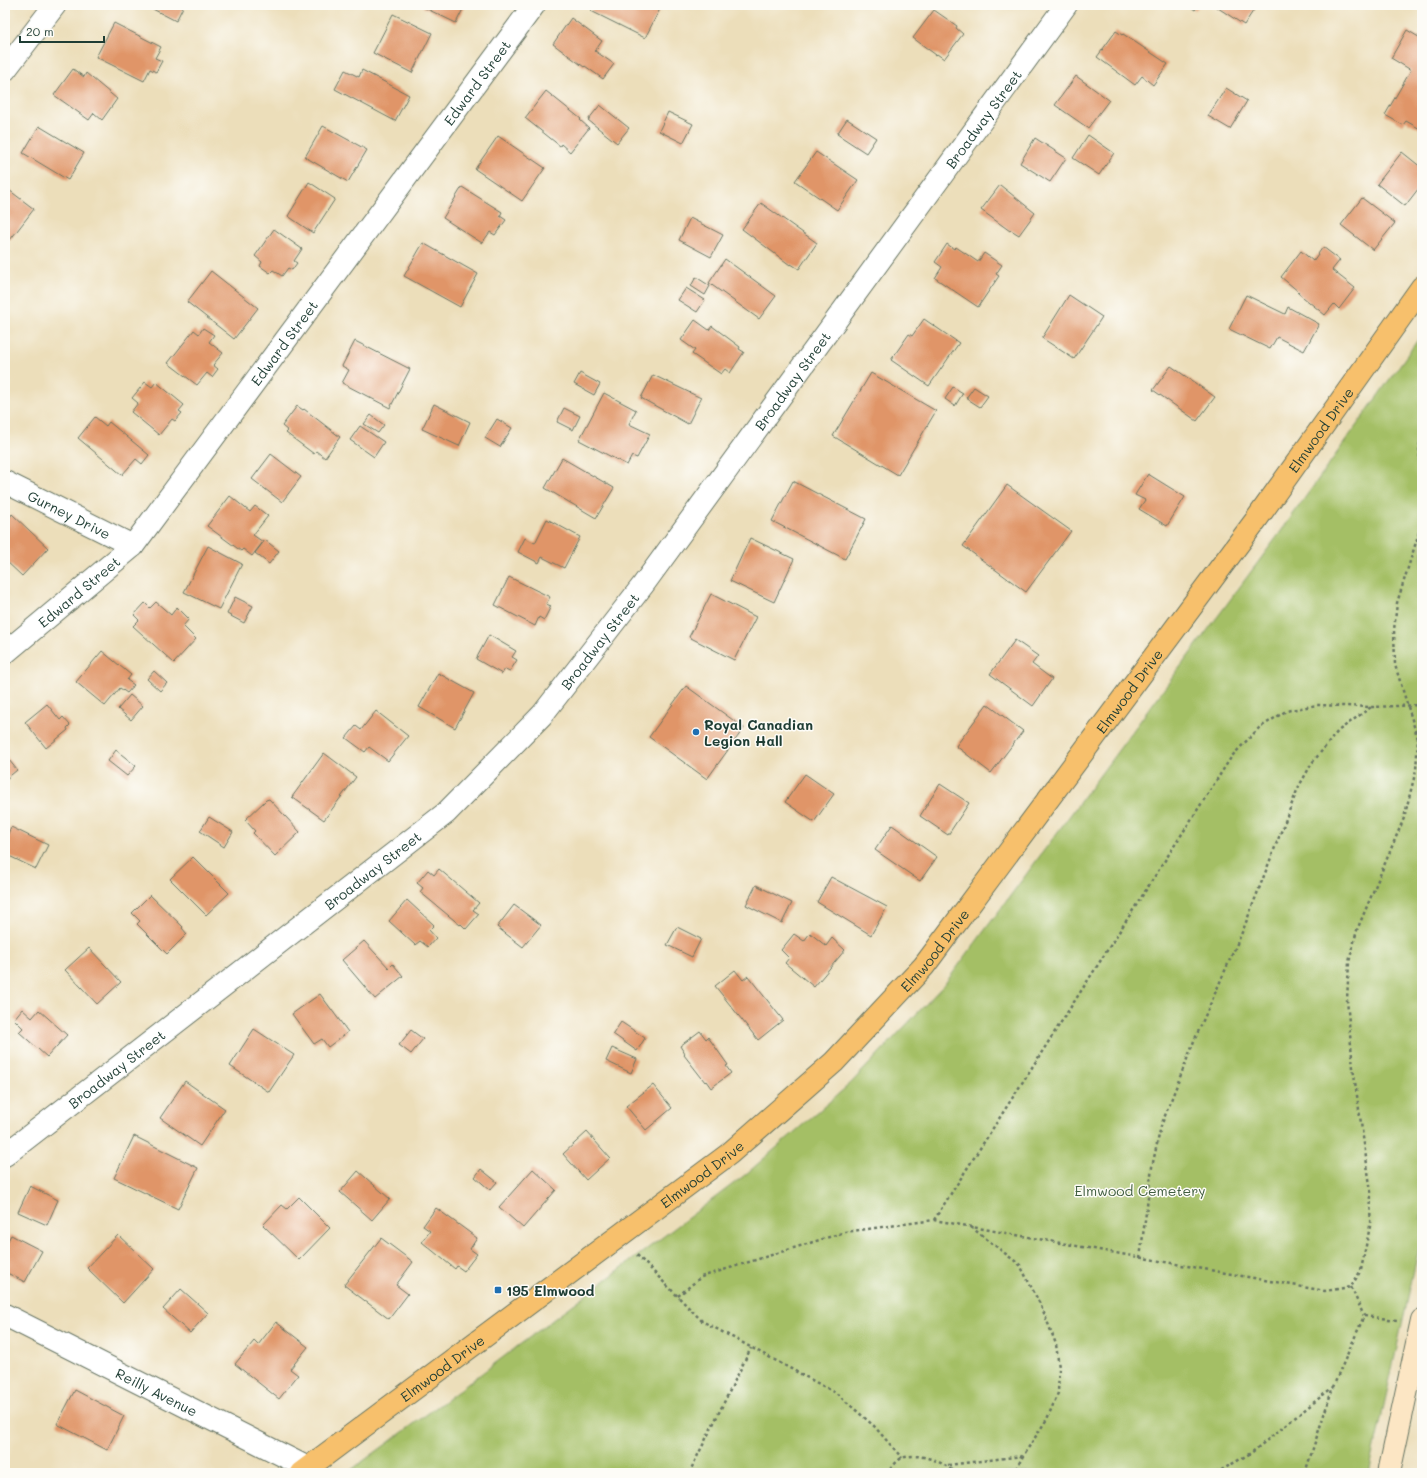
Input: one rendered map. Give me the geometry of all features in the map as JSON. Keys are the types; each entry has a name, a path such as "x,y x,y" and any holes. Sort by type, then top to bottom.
{"main road":[{"name":"Elmwood Drive","path":"304,1471 729,1154 834,1062 924,966 1256,520 1422,287"},
{"path":"1389,1473 1422,1322"}],"street":[{"path":"5,70 55,5"},
{"name":"Edward Street","path":"5,652 133,546 534,5"},
{"name":"Broadway Street","path":"5,1155 446,813 542,715 643,585 1066,5"},
{"name":"Gurney Drive","path":"5,482 133,546"},
{"name":"Reilly Avenue","path":"5,1315 304,1471"}],"path":[{"path":"1422,437 1419,446 1422,506"},
{"path":"1351,1288 1361,1270 1370,1226 1371,1192 1353,1068 1347,1000 1349,962 1357,930 1404,818 1416,770 1418,739 1395,665 1394,630 1397,603 1422,523"},
{"path":"934,1220 1232,756 1259,728 1286,711 1318,705 1422,705"},
{"path":"1140,1258 1152,1167 1161,1126 1194,1041 1243,930 1298,788 1312,763 1338,731 1372,706"},
{"path":"678,1296 702,1277 845,1232 934,1220 1325,1291 1351,1288"},
{"path":"971,1227 1020,1265 1042,1308 1056,1344 1059,1368 1058,1393 1047,1419 1014,1473"},
{"path":"618,1237 702,1321 836,1393 874,1426 902,1458"},
{"path":"1305,1473 1333,1387 1364,1316 1351,1288"},
{"path":"1364,1316 1422,1322"},
{"path":"689,1473 751,1348"},
{"path":"1216,1473 1251,1453 1333,1387"},
{"path":"886,1473 902,1458 919,1456 947,1465 1023,1456"},
{"path":"947,1465 955,1473"}],"green space":[{"name":"Elmwood Cemetery","path":"1422,334 1422,1234 1369,1473 347,1473 745,1175 851,1083 944,985 1279,534"}],"building":[{"path":"145,5 184,5 176,21"},
{"path":"424,5 465,5 456,23 423,7"},
{"path":"594,5 657,5 661,7 645,38 591,11"},
{"path":"1188,5 1199,5 1195,10"},
{"path":"1257,5 1244,25 1215,6"},
{"path":"934,10 957,26 956,28 963,34 944,59 913,38"},
{"path":"393,14 432,33 412,73 373,53"},
{"path":"571,18 602,41 595,51 614,64 603,79 553,44"},
{"path":"114,23 161,47 155,58 162,61 156,72 150,69 144,81 96,57"},
{"path":"1407,30 1422,39 1422,130 1406,121 1403,125 1385,115 1411,70 1391,58"},
{"path":"1116,31 1122,35 1123,34 1168,64 1153,85 1142,76 1135,85 1097,57"},
{"path":"73,69 84,77 86,73 117,99 102,120 94,113 89,120 54,95"},
{"path":"345,70 359,77 362,70 409,95 395,121 335,89"},
{"path":"1076,76 1109,100 1088,128 1055,105"},
{"path":"1226,88 1247,101 1230,129 1208,116"},
{"path":"546,91 581,119 580,120 589,128 570,152 561,144 560,146 525,118"},
{"path":"600,105 629,128 617,143 588,120"},
{"path":"668,112 693,124 683,143 659,131"},
{"path":"847,119 876,138 866,153 837,134"},
{"path":"39,126 84,153 68,180 23,153"},
{"path":"323,126 367,150 348,182 305,157"},
{"path":"1088,135 1114,153 1099,175 1073,158"},
{"path":"498,136 545,168 522,201 475,169"},
{"path":"1035,138 1066,158 1050,182 1020,163"},
{"path":"816,152 858,180 837,210 795,181"},
{"path":"1402,152 1422,168 1422,184 1405,206 1377,184"},
{"path":"309,182 335,199 313,233 288,216"},
{"path":"1000,185 1035,213 1019,235 1011,230 1010,231 981,210"},
{"path":"5,187 34,209 10,240 5,236"},
{"path":"462,187 502,212 500,216 506,220 495,235 490,232 482,243 443,218"},
{"path":"1362,198 1395,223 1373,250 1341,225"},
{"path":"761,203 817,243 799,269 791,264 790,265 742,229"},
{"path":"690,218 723,235 711,257 679,240"},
{"path":"274,229 302,249 294,261 297,263 292,270 288,268 282,276 273,270 270,273 260,266 262,262 255,256"},
{"path":"423,243 478,274 460,307 404,276"},
{"path":"947,244 954,249 956,247 978,262 984,253 1002,265 996,274 999,276 978,307 935,278 942,267 935,262"},
{"path":"1323,247 1340,260 1332,270 1355,288 1339,309 1334,304 1325,315 1281,277 1301,251 1313,261"},
{"path":"725,259 776,296 759,319 709,283"},
{"path":"211,271 258,308 234,339 187,302"},
{"path":"696,277 710,286 705,295 691,286"},
{"path":"686,288 705,300 697,312 678,300"},
{"path":"1069,295 1102,317 1074,359 1042,338"},
{"path":"1246,295 1285,314 1288,307 1319,324 1304,351 1277,337 1270,349 1229,329"},
{"path":"924,319 959,343 929,386 891,360 909,334 912,336"},
{"path":"695,320 709,330 712,326 740,347 739,349 744,352 730,373 725,369 721,374 692,354 695,350 681,340"},
{"path":"203,328 214,335 209,342 223,353 213,365 218,369 212,377 207,373 197,385 168,363 194,330 199,334"},
{"path":"355,341 410,369 390,408 342,383 349,370 342,366"},
{"path":"1171,366 1215,397 1197,421 1153,390"},
{"path":"580,373 600,384 594,395 574,384"},
{"path":"871,373 936,411 898,475 833,436"},
{"path":"653,375 701,398 688,424 641,398"},
{"path":"145,382 152,387 156,382 184,405 179,411 182,413 175,421 172,419 159,435 131,412 138,403 132,398"},
{"path":"953,387 963,393 955,406 945,399"},
{"path":"974,387 988,396 980,407 966,398"},
{"path":"604,393 636,410 629,424 650,434 637,458 632,456 627,465 579,440"},
{"path":"434,404 470,422 459,446 422,429"},
{"path":"297,406 303,410 304,409 340,437 325,458 316,451 314,454 286,433 288,431 282,426"},
{"path":"564,408 580,416 573,430 557,422"},
{"path":"371,415 384,425 378,433 364,424"},
{"path":"95,417 106,426 109,422 149,455 142,464 136,459 122,475 78,438"},
{"path":"497,419 512,428 500,447 485,438"},
{"path":"360,426 384,442 374,457 350,440"},
{"path":"271,454 301,477 282,502 252,479"},
{"path":"562,458 614,488 596,518 545,488"},
{"path":"1148,474 1185,497 1167,526 1139,509 1145,500 1135,495"},
{"path":"793,481 866,519 845,559 772,521"},
{"path":"1007,485 1071,531 1026,592 963,546"},
{"path":"230,496 250,512 255,506 268,516 253,535 263,542 252,556 243,549 241,551 207,526"},
{"path":"5,512 10,517 12,514 48,548 22,576 5,560"},
{"path":"547,519 580,537 564,568 542,557 539,563 518,552 525,538 535,543"},
{"path":"750,538 794,559 774,602 730,581"},
{"path":"265,540 279,551 269,564 255,553"},
{"path":"208,546 242,564 219,609 184,592"},
{"path":"509,577 550,597 546,604 551,606 544,620 539,617 535,626 495,605"},
{"path":"711,594 756,617 734,660 689,637"},
{"path":"235,597 253,606 244,623 227,614"},
{"path":"156,602 171,615 177,607 189,619 183,626 196,639 174,663 133,626 139,620 134,615 145,603 150,608"},
{"path":"489,635 516,651 512,657 517,660 510,671 505,669 502,674 476,659"},
{"path":"1015,640 1038,656 1032,664 1052,679 1033,706 990,674"},
{"path":"102,651 131,675 127,680 134,685 127,693 120,688 105,706 76,682"},
{"path":"154,671 167,683 160,691 147,679"},
{"path":"438,673 474,693 455,728 419,707"},
{"name":"Royal Canadian Legion Hall","path":"686,686 744,728 707,779 649,737"},
{"path":"130,695 143,706 131,720 118,709"},
{"path":"47,704 60,720 63,717 70,725 67,728 68,730 46,748 25,722"},
{"path":"987,704 1023,731 991,773 956,746"},
{"path":"376,711 408,736 388,761 369,747 365,752 346,738 356,726 361,730"},
{"path":"116,750 136,766 127,776 108,761"},
{"path":"324,753 356,777 324,820 292,797"},
{"path":"5,755 17,770 5,780"},
{"path":"805,774 834,794 814,822 785,802"},
{"path":"940,784 969,803 948,835 920,816"},
{"path":"269,799 300,832 275,856 253,833 255,831 245,820 266,800"},
{"path":"209,817 233,832 224,847 200,831"},
{"path":"892,825 937,857 920,881 875,850"},
{"path":"11,827 48,845 36,869 5,854 5,840"},
{"path":"193,857 229,893 206,915 170,879"},
{"path":"439,869 479,903 473,910 479,914 466,929 420,892 423,888 417,883 428,870 434,875"},
{"path":"831,877 887,907 871,935 817,902"},
{"path":"756,885 792,903 782,923 746,905"},
{"path":"150,895 183,927 182,928 187,934 167,954 137,924 140,921 132,913"},
{"path":"407,900 434,925 429,930 436,938 428,947 420,941 415,945 389,921"},
{"path":"514,905 541,925 523,947 497,927"},
{"path":"677,927 701,939 692,957 667,945"},
{"path":"810,933 826,946 832,938 845,950 814,987 785,963 789,958 781,950 794,934 804,941"},
{"path":"364,941 389,968 393,964 403,976 375,999 342,960"},
{"path":"89,948 121,982 97,1004 65,970"},
{"path":"735,970 743,980 748,976 783,1020 758,1040 715,986"},
{"path":"320,994 348,1032 328,1047 322,1039 314,1044 292,1014"},
{"path":"22,1009 32,1018 39,1010 67,1035 47,1057 19,1032 23,1028 14,1019"},
{"path":"621,1022 645,1038 637,1051 613,1034"},
{"path":"254,1029 294,1055 269,1092 230,1066"},
{"path":"411,1030 423,1039 411,1054 399,1045"},
{"path":"700,1031 706,1039 708,1037 728,1065 726,1066 731,1073 711,1088 684,1055 685,1054 680,1046"},
{"path":"612,1048 637,1059 631,1073 606,1061"},
{"path":"185,1081 225,1109 200,1146 160,1118"},
{"path":"653,1085 672,1108 646,1130 626,1106"},
{"path":"587,1132 610,1158 586,1180 563,1154"},
{"path":"134,1136 198,1168 178,1209 114,1178"},
{"path":"481,1169 497,1182 490,1190 475,1177"},
{"path":"533,1169 556,1190 523,1228 499,1207"},
{"path":"358,1171 390,1199 372,1220 340,1192"},
{"path":"30,1186 58,1200 47,1225 18,1212"},
{"path":"299,1197 330,1228 299,1260 263,1225 282,1205 287,1209"},
{"path":"436,1208 477,1238 470,1249 477,1254 464,1271 457,1266 455,1269 422,1242 430,1231 423,1226"},
{"path":"11,1235 42,1251 25,1282 5,1272 5,1246"},
{"path":"118,1235 154,1269 123,1303 87,1268"},
{"path":"381,1238 413,1262 396,1285 408,1294 389,1319 344,1285"},
{"path":"181,1289 208,1313 190,1333 163,1309"},
{"path":"276,1322 308,1347 290,1369 298,1375 279,1399 235,1364 254,1341 258,1345"},
{"path":"75,1390 124,1416 107,1450 57,1424"}],"place":[{"name":"Royal Canadian Legion Hall","path":"696,732"},
{"name":"195 Elmwood","path":"498,1290"}]}
